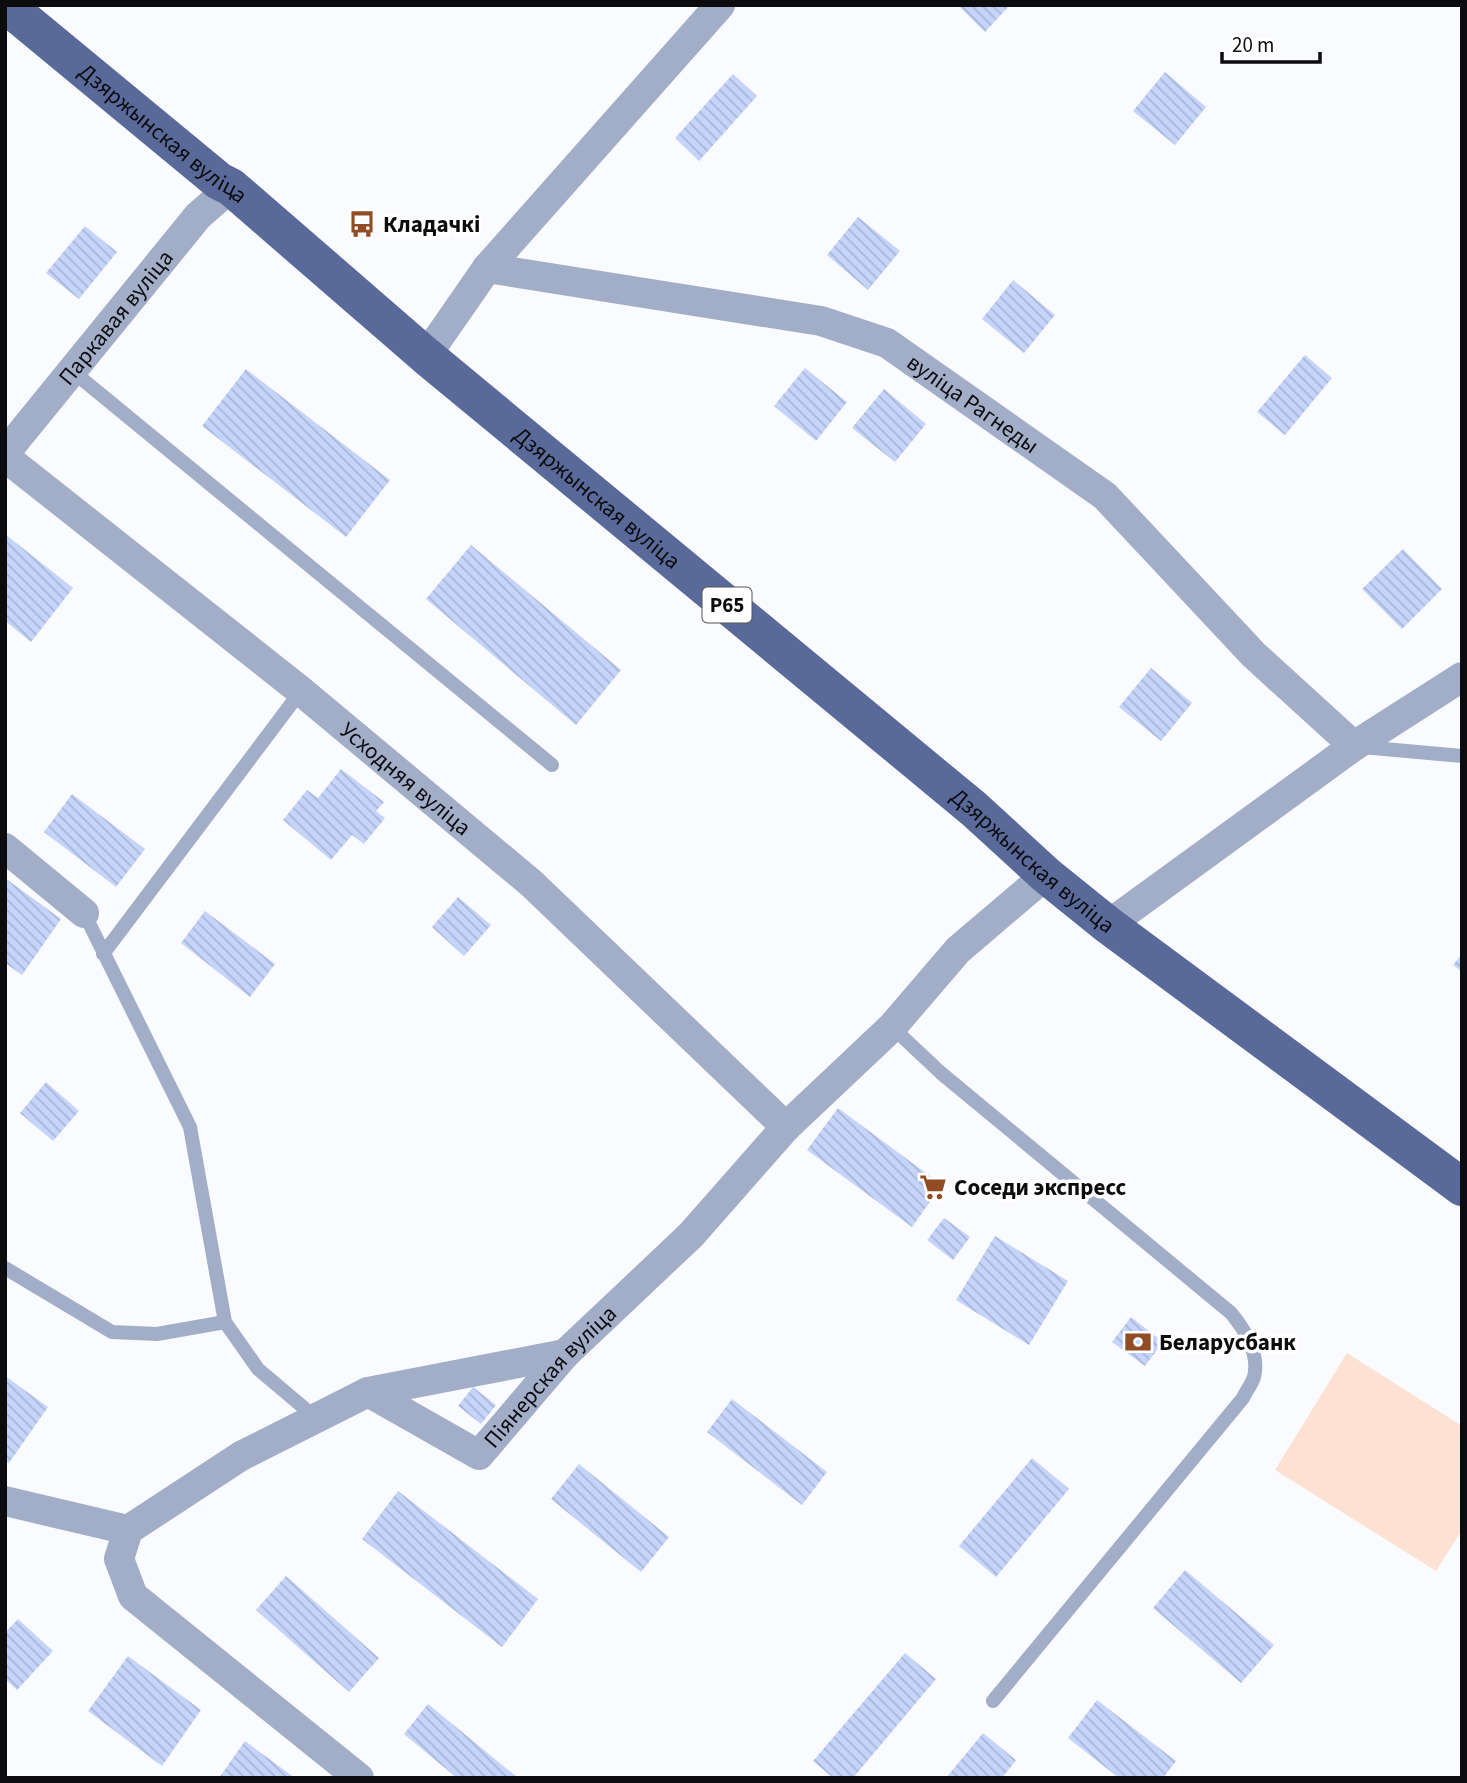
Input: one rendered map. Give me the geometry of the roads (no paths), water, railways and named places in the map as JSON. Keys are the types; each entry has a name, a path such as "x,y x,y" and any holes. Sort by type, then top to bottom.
{"main road":[{"name":"Дзяржынская вуліца","path":"6,5 219,181 231,187 426,356 974,810 1046,875 1108,925 1459,1179"}],"street":[{"path":"426,356 487,268 710,12"},
{"name":"Паркавая вуліца","path":"5,455 198,216 231,187"},
{"name":"вуліца Рагнеды","path":"487,268 821,321 887,343 1105,496 1254,655 1354,746"},
{"name":"Усходняя вуліца","path":"5,455 301,691 531,883 786,1127"},
{"path":"1108,925 1354,746 1462,677"},
{"path":"5,848 84,914"},
{"name":"Піянерская вуліца","path":"368,1392 479,1455 565,1354 691,1235 786,1127 892,1027 958,950 1046,875"},
{"path":"359,1778 133,1596 119,1559 128,1530 241,1456 368,1392 565,1354"},
{"path":"5,1501 128,1530"}],"lane":[{"path":"71,370 552,765"},
{"path":"103,954 301,691"},
{"path":"1354,746 1462,756"},
{"path":"84,914 190,1127 225,1322 258,1369 316,1418"},
{"path":"892,1027 941,1073 1231,1313 1247,1332 1254,1356 1254,1377 1243,1398 993,1701"},
{"path":"5,1268 113,1332 157,1334 225,1322"}],"place":[{"name":"Кладачкі","path":"362,224"},
{"name":"Соседи экспресс","path":"933,1187"},
{"name":"Беларусбанк","path":"1138,1342"}]}
